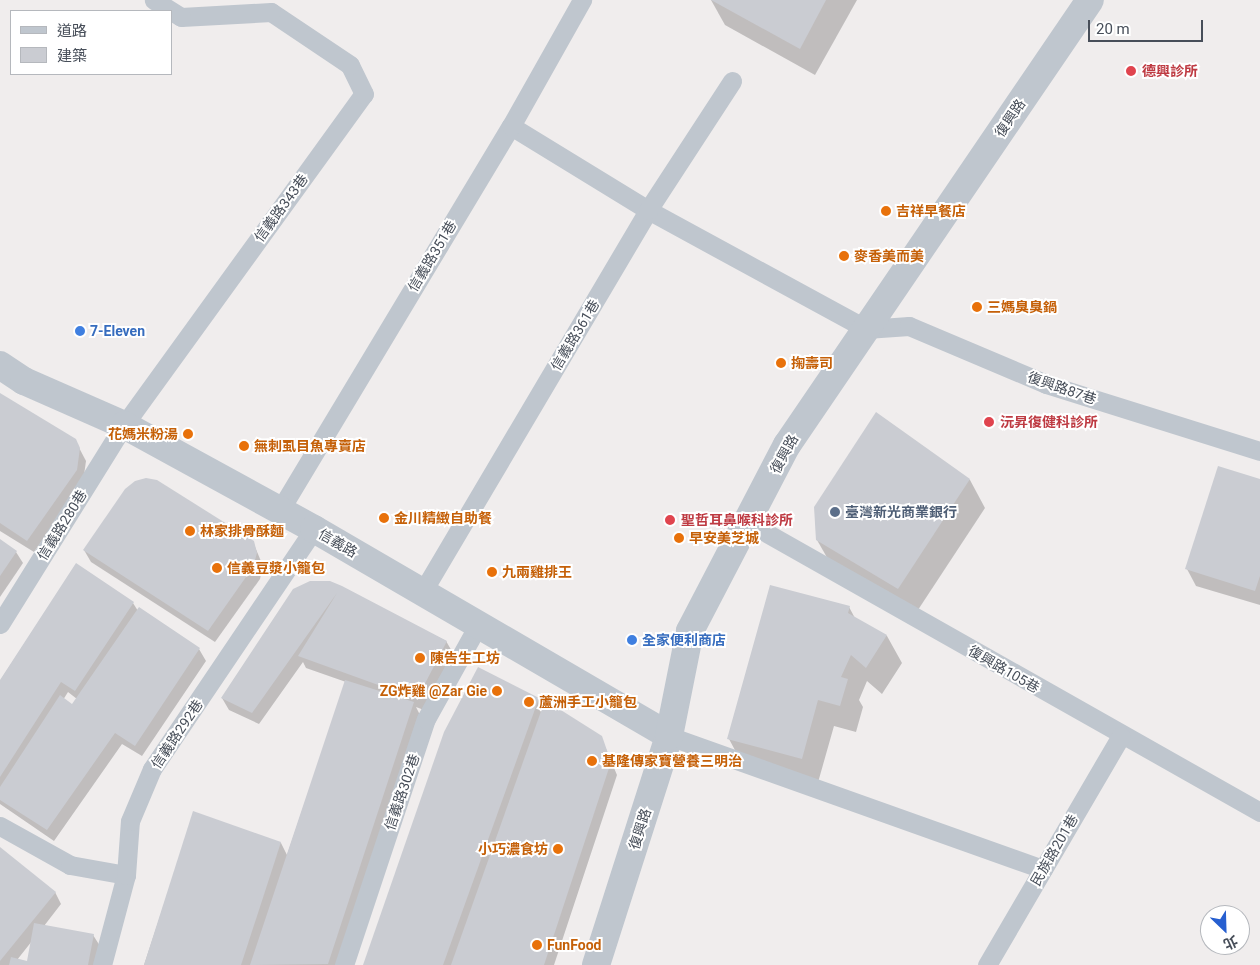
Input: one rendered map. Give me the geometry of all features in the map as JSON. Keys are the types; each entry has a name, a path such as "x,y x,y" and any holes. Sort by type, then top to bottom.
{"street":[{"name":"復興路","path":"596,965 669,736 690,631 749,523 787,445 1090,0"},
{"name":"信義路","path":"0,364 24,381 124,425 280,510 669,736"}],"lane":[{"name":"信義路343巷","path":"154,0 170,10"},
{"name":"信義路351巷","path":"280,510 510,126 582,0"},
{"name":"信義路343巷","path":"124,425 364,94 350,65 271,12 181,17 172,11"},
{"name":"信義路361巷","path":"423,592 648,210 732,82"},
{"path":"510,126 648,210 866,329"},
{"name":"復興路87巷","path":"866,329 909,326 1046,384 1260,451"},
{"name":"信義路280巷","path":"0,624 124,425"},
{"name":"復興路105巷","path":"749,523 1121,736 1260,812"},
{"name":"信義路292巷","path":"102,965 126,875 130,821 152,769 314,529"},
{"name":"信義路302巷","path":"344,965 426,719 477,626"},
{"path":"669,736 1043,869"},
{"name":"民族路201巷","path":"987,965 1121,736"},
{"path":"0,826 70,865 126,875"}],"building":[{"path":"711,0 826,0 800,49"},
{"path":"0,393 76,439 80,448 77,470 27,541 0,523"},
{"path":"876,412 970,479 898,589 816,540 814,507"},
{"path":"1218,466 1260,479 1260,576 1255,591 1185,569"},
{"path":"146,478 157,480 254,541 257,553 253,567 208,631 83,550 125,489 135,481"},
{"path":"0,539 17,551 0,576"},
{"path":"76,563 134,602 75,691 61,682 0,777 0,680"},
{"path":"310,581 330,581 342,586 447,641 417,699 298,656 337,593 252,713 221,698 293,589"},
{"path":"770,585 850,606 848,613 887,635 866,668 851,655 841,677 848,679 840,706 818,700 802,759 727,739"},
{"path":"139,607 200,648 135,746 115,733 47,830 0,800 0,787 60,695 72,704"},
{"path":"478,667 539,698 443,965 363,965 444,732"},
{"path":"345,680 414,702 328,964 250,965"},
{"path":"545,700 602,736 611,762 544,965 451,965"},
{"path":"193,811 281,842 241,965 144,965"},
{"path":"0,847 56,892 0,961"},
{"path":"34,923 94,934 88,965 9,965 11,957 27,961"}],"place":[{"name":"德興診所","path":"1131,71"},
{"name":"吉祥早餐店","path":"886,211"},
{"name":"麥香美而美","path":"844,256"},
{"name":"三媽臭臭鍋","path":"977,307"},
{"name":"7-Eleven","path":"80,331"},
{"name":"掬壽司","path":"781,363"},
{"name":"沅昇復健科診所","path":"989,422"},
{"name":"花媽米粉湯","path":"188,434"},
{"name":"無刺虱目魚專賣店","path":"244,446"},
{"name":"臺灣新光商業銀行","path":"835,512"},
{"name":"金川精緻自助餐","path":"384,518"},
{"name":"聖哲耳鼻喉科診所","path":"670,520"},
{"name":"林家排骨酥麵","path":"190,531"},
{"name":"早安美芝城","path":"679,538"},
{"name":"信義豆漿小籠包","path":"217,568"},
{"name":"九兩雞排王","path":"492,572"},
{"name":"全家便利商店","path":"632,640"},
{"name":"陳告生工坊","path":"420,658"},
{"name":"ZG炸雞 @Zar Gie","path":"497,691"},
{"name":"蘆洲手工小籠包","path":"529,702"},
{"name":"基隆傳家寶營養三明治","path":"592,761"},
{"name":"小巧濃食坊","path":"558,849"},
{"name":"FunFood","path":"537,945"}]}
